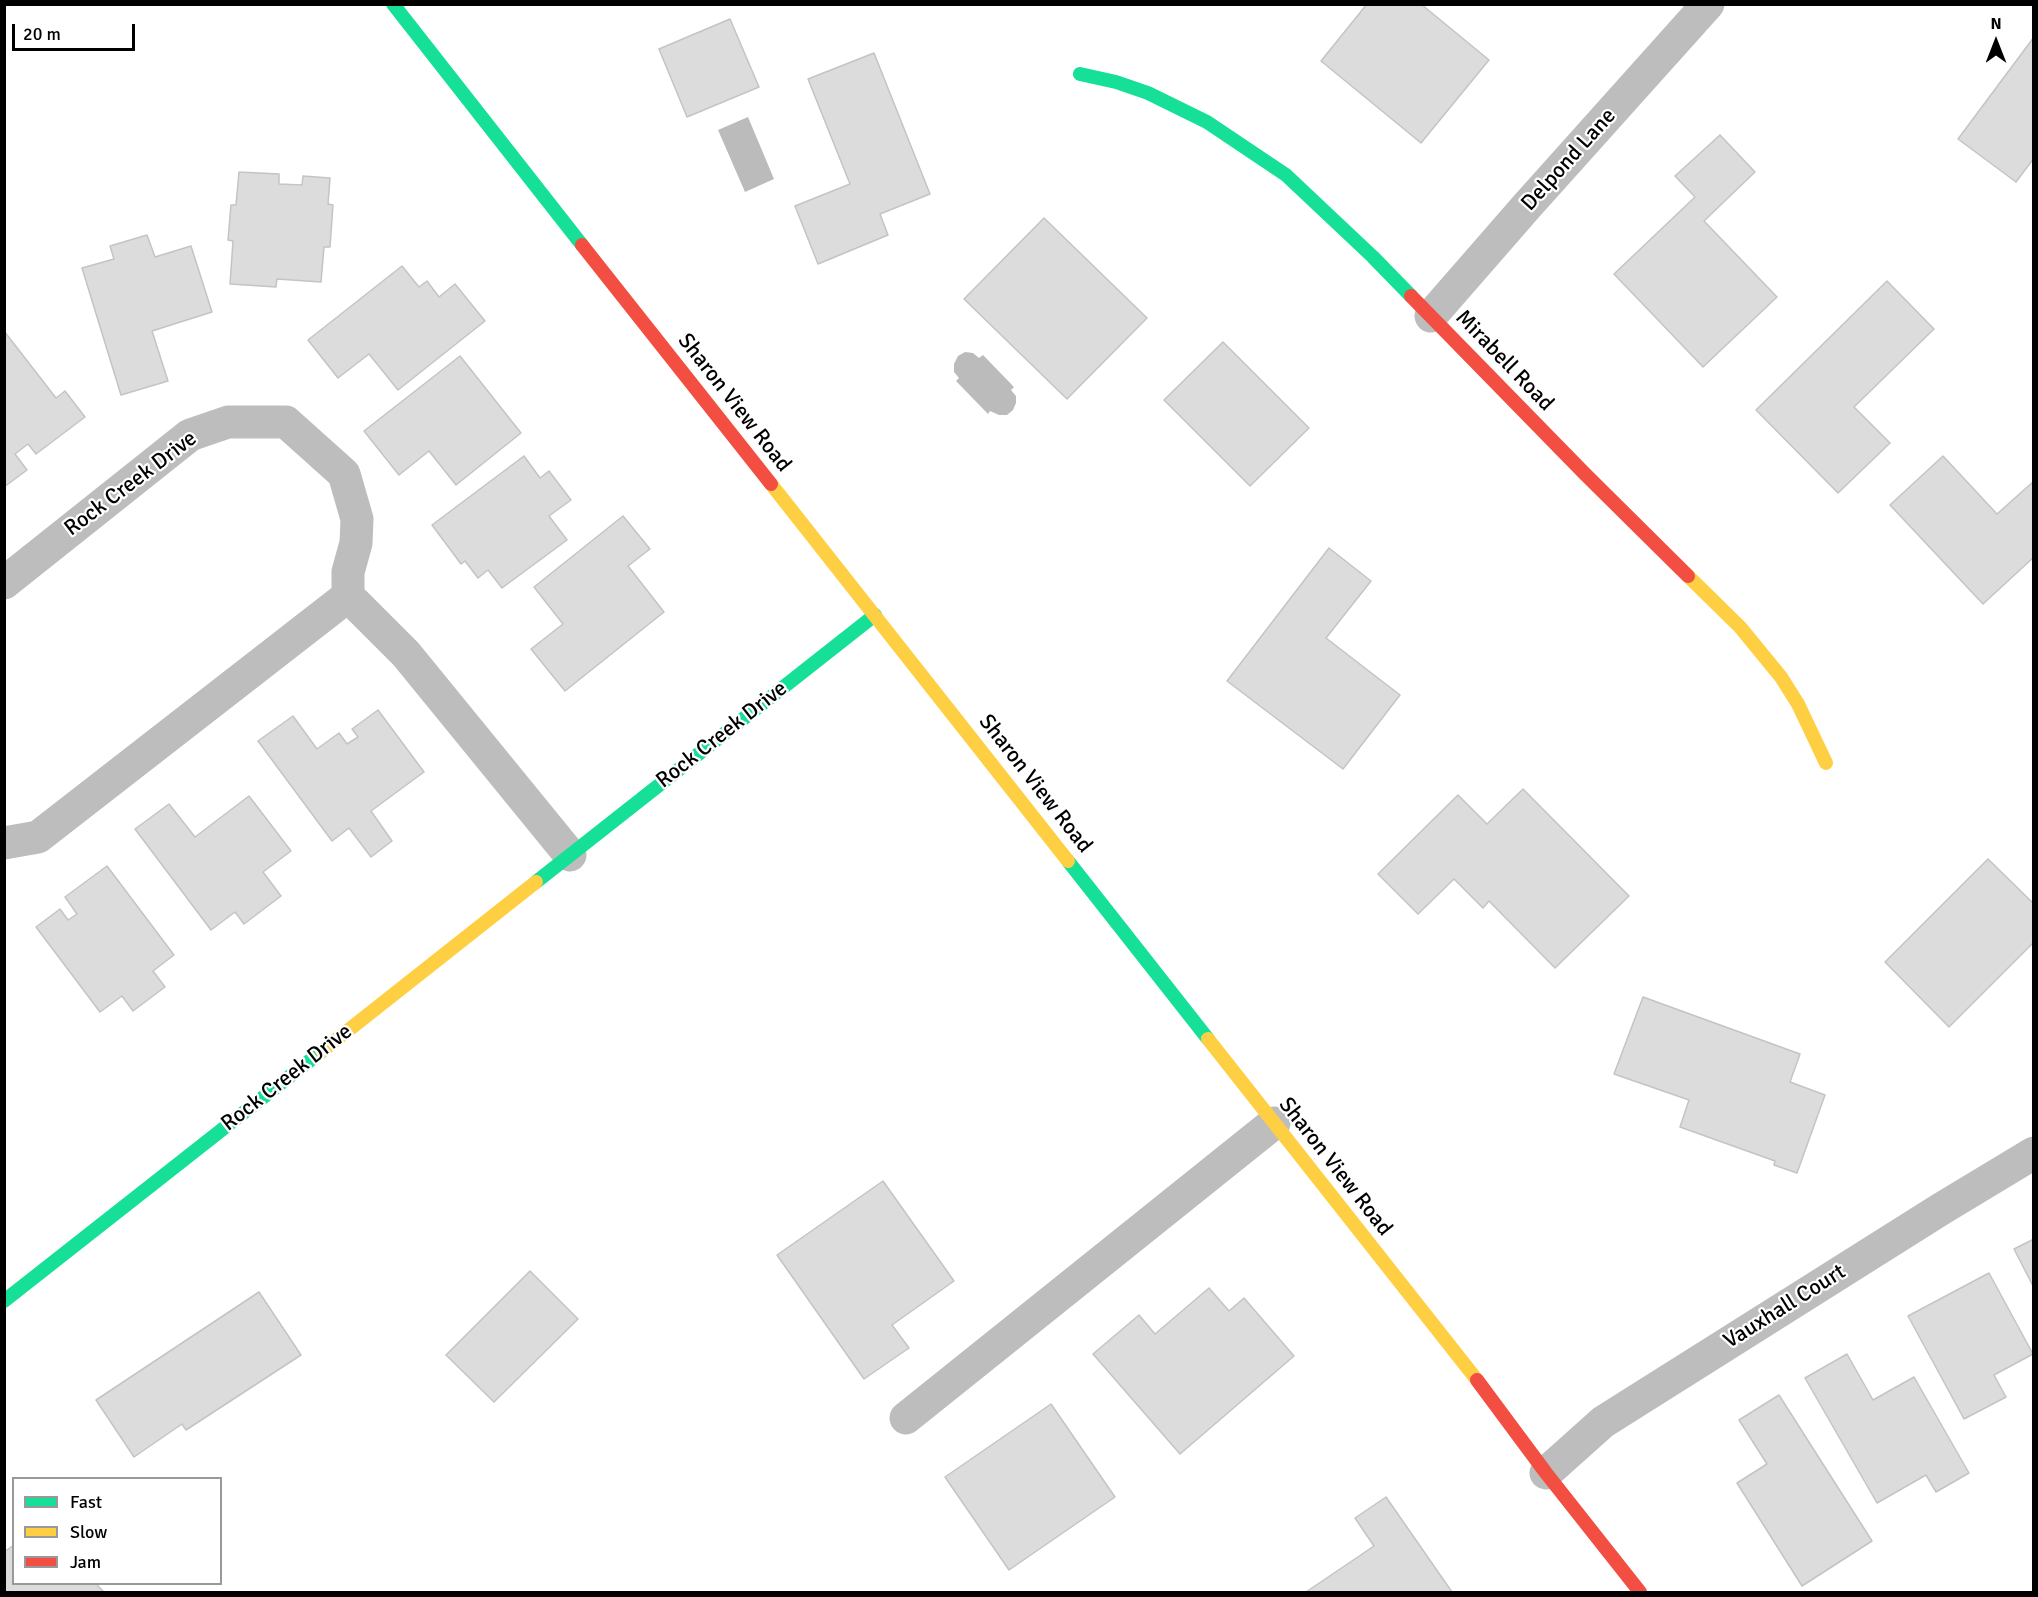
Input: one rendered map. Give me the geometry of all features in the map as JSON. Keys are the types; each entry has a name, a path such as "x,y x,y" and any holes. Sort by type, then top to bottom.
{"street":[{"name":"Sharon View Road","path":"393,4 1490,1397 1640,1593"},
{"name":"Delpond Lane","path":"1431,316 1708,4"},
{"name":"Mirabell Road","path":"1080,74 1116,82 1148,93 1197,117 1286,175 1373,257 1585,474 1740,627 1781,677 1798,704 1826,763"},
{"name":"Rock Creek Drive","path":"4,583 190,435 228,422 286,422 344,474 357,519 356,543 348,573 348,596"},
{"path":"4,843 38,837 348,596 406,654 570,855"},
{"name":"Rock Creek Drive","path":"4,1301 875,615"},
{"path":"906,1418 1274,1123"},
{"name":"Vauxhall Court","path":"1546,1473 1603,1422 2034,1153"}],"shaded area":[{"path":"748,117 774,179 745,192 718,130"},
{"path":"965,352 973,353 979,358 983,355 1014,387 1011,390 1016,396 1016,403 1007,415 999,415 990,411 988,414 956,381 959,378 954,372 954,364 958,356"}],"building":[{"path":"1367,4 1421,4 1489,60 1421,143 1321,61"},
{"path":"730,19 759,87 687,117 659,49"},
{"path":"2034,37 2034,158 2016,182 1958,139"},
{"path":"874,53 930,194 880,214 888,235 818,264 795,206 850,184 808,79"},
{"path":"1720,135 1755,172 1704,221 1777,297 1703,367 1614,274 1695,197 1675,176"},
{"path":"239,172 279,174 279,184 302,185 303,176 330,178 328,204 333,205 330,247 324,247 321,282 277,279 276,287 230,284 233,241 228,240 231,205 236,205"},
{"path":"1044,218 1147,318 1067,399 964,299"},
{"path":"147,235 155,257 191,246 212,312 152,331 168,381 121,395 82,268 114,259 110,246"},
{"path":"402,266 419,287 427,281 439,297 455,284 485,321 398,390 369,354 338,378 308,340"},
{"path":"1887,281 1934,329 1854,407 1890,443 1838,493 1756,410"},
{"path":"4,331 56,398 65,391 85,417 36,454 28,444 15,454 27,470 4,487"},
{"path":"1223,342 1309,428 1250,486 1164,400"},
{"path":"460,356 521,433 456,485 429,451 399,475 364,431"},
{"path":"524,456 540,478 549,471 571,500 549,516 567,540 502,588 488,570 478,578 465,561 461,564 432,525"},
{"path":"1943,456 1997,514 2034,481 2034,557 1983,604 1890,505"},
{"path":"623,516 650,549 628,566 664,612 565,691 531,649 563,624 534,587"},
{"path":"1329,548 1371,581 1326,638 1400,695 1343,769 1227,681"},
{"path":"378,710 424,772 371,811 392,841 371,857 349,828 332,841 258,741 293,716 317,749 339,733 347,744 358,737 352,729"},
{"path":"1523,789 1629,896 1555,968 1489,901 1483,908 1454,879 1418,914 1378,874 1458,795 1487,824"},
{"path":"249,796 291,851 263,872 281,896 244,924 235,912 211,930 135,829 169,804 195,837"},
{"path":"1988,859 2034,904 2034,942 1949,1027 1885,962"},
{"path":"107,866 174,955 153,971 165,987 133,1011 122,996 100,1012 36,927 60,909 68,920 77,914 65,897"},
{"path":"1643,997 1800,1054 1790,1082 1825,1095 1797,1173 1774,1165 1775,1161 1680,1127 1689,1100 1614,1074"},
{"path":"883,1181 954,1281 892,1325 909,1348 864,1379 777,1255"},
{"path":"2034,1239 2034,1288 2014,1249"},
{"path":"530,1271 578,1319 494,1402 446,1355"},
{"path":"1989,1273 2033,1354 1994,1375 2006,1397 1964,1419 1908,1316"},
{"path":"1209,1288 1229,1311 1244,1298 1294,1356 1180,1454 1093,1354 1139,1315 1155,1334"},
{"path":"259,1292 301,1355 186,1430 182,1424 134,1457 96,1400"},
{"path":"1847,1354 1873,1400 1914,1377 1969,1473 1936,1492 1926,1475 1877,1503 1805,1378"},
{"path":"1779,1395 1872,1541 1802,1586 1737,1483 1767,1464 1739,1420"},
{"path":"1051,1404 1115,1497 1009,1570 945,1477"},
{"path":"1386,1497 1452,1592 1306,1592 1374,1546 1355,1518"},
{"path":"12,1546 12,1585 97,1585 104,1592 4,1592 4,1552"}],"traffic: fast":[{"path":"393,4 582,245"},
{"path":"1080,74 1116,82 1148,93 1207,122 1286,175 1411,296"},
{"path":"536,882 875,615"},
{"path":"1068,861 1208,1039"},
{"path":"4,1301 322,1051"}],"traffic: slow":[{"path":"771,484 1068,861"},
{"path":"1688,576 1740,627 1781,677 1798,704 1826,763"},
{"path":"322,1051 536,882"},
{"path":"1208,1039 1477,1380"}],"traffic: jam":[{"path":"582,245 771,484"},
{"path":"1411,296 1688,576"},
{"path":"1477,1380 1546,1473 1640,1592"}]}
